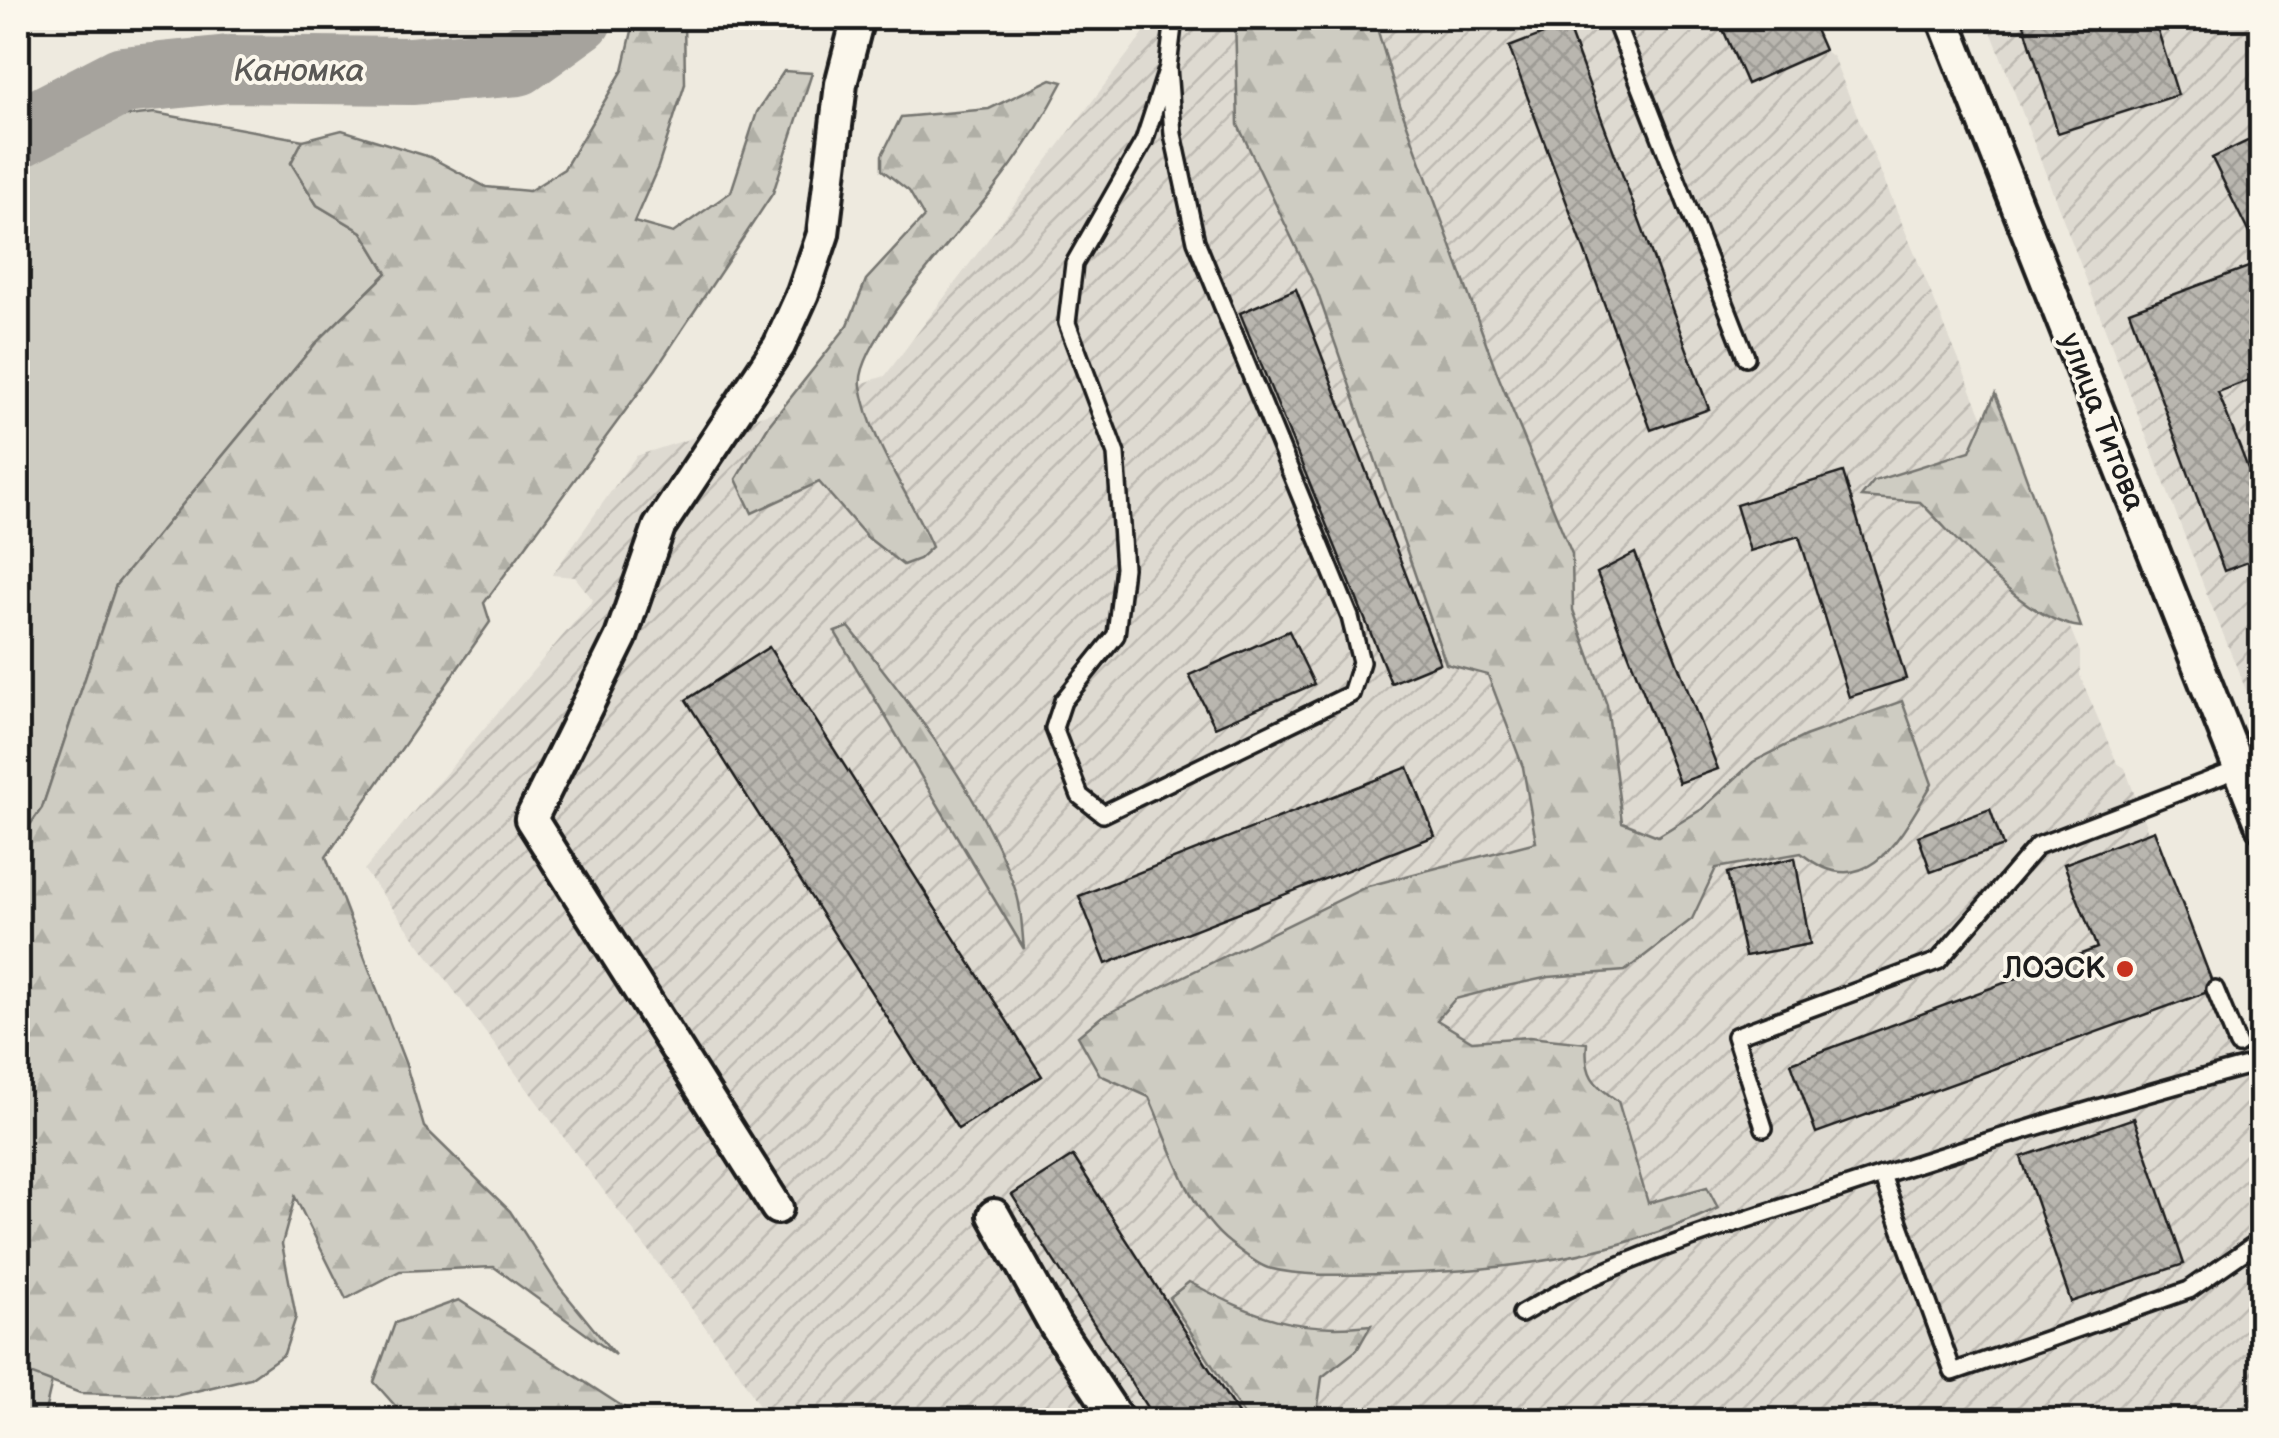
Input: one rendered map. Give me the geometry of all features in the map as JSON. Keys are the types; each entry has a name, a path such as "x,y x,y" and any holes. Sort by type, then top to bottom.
{"street":[{"path":"777,1208 531,818 621,637 658,528 779,346 803,293 822,234 841,84 858,18"},
{"name":"улица Титова","path":"1943,18 2262,826"},
{"path":"994,1215 1055,1325 1118,1420"}],"lane":[{"path":"1168,67 1174,134 1196,241 1350,616 1362,662 1351,694 1103,814 1080,796 1054,728 1063,701 1116,635 1124,568 1116,454 1067,323 1074,264 1144,142 1168,67 1174,18"},
{"path":"1614,18 1746,357"},
{"path":"1764,1128 1734,1036 1938,961 2037,846 2238,768"},
{"path":"2215,990 2238,1045"},
{"path":"1521,1314 1613,1265 2134,1094 2262,1062"},
{"path":"1882,1175 1952,1372 2189,1290 2262,1238"},
{"path":"2248,1420 2262,1416"}],"shaded area":[{"path":"1155,18 1811,18 1824,50 1833,57 2080,652 2080,676 2117,763 2125,768 2148,832 2154,830 2238,1045 2261,1120 2261,1420 767,1420 738,1371 364,870 593,600 575,577 552,575 636,456 885,376"},
{"path":"1986,18 2261,18 2261,727 2208,597"}],"green space":[{"path":"635,18 684,18 685,84 658,167 634,222 673,233 731,192 757,112 784,71 812,73 773,193 656,369 484,603 490,622 326,857 406,1065 424,1127 510,1211 558,1285 615,1355 494,1267 400,1271 346,1299 295,1197 282,1244 296,1317 284,1354 250,1378 175,1396 80,1393 19,1370 18,842 42,808 116,585 316,343 387,273 362,232 317,205 291,163 303,140 342,130 430,157 486,187 529,191 564,169 623,70"},
{"path":"1235,18 1374,18 1400,105 1497,373 1572,554 1573,610 1607,705 1622,822 1658,836 1702,809 1753,762 1805,736 1902,701 1932,784 1895,842 1864,869 1845,872 1824,868 1801,853 1716,868 1692,919 1625,971 1549,977 1455,999 1437,1020 1472,1041 1529,1037 1587,1043 1592,1078 1618,1101 1648,1203 1707,1187 1718,1208 1678,1225 1596,1250 1469,1270 1340,1275 1268,1268 1215,1229 1191,1195 1149,1097 1100,1075 1078,1036 1101,1017 1368,886 1536,842 1523,767 1488,675 1446,664 1317,291 1238,125"},
{"path":"1051,79 1063,82 1030,138 892,315 864,367 861,386 873,428 932,547 919,559 903,565 867,537 819,482 752,513 736,479 769,425 848,325 866,280 924,217 909,191 882,170 882,155 901,117 989,109"},
{"path":"155,113 303,140 291,163 317,205 362,232 387,273 316,343 116,585 42,808 18,842 18,161 74,122"},
{"path":"1995,394 2081,627 2059,622 2015,595 1920,502 1861,497 1874,481 1970,451"},
{"path":"849,627 921,720 987,825 1017,895 1024,949 835,632"},
{"path":"1189,1282 1276,1320 1319,1327 1371,1325 1357,1350 1322,1377 1316,1420 1247,1420 1169,1298"},
{"path":"459,1300 643,1420 408,1420 374,1382 395,1323"},
{"path":"18,1368 52,1382 43,1420 18,1420"}],"building":[{"path":"1718,18 1810,18 1824,50 1747,84"},
{"path":"2022,18 2154,18 2178,95 2058,133"},
{"path":"1567,25 1709,409 1651,430 1509,47"},
{"path":"2262,134 2262,260 2212,158"},
{"path":"2262,262 2262,375 2218,392 2262,504 2262,557 2224,571 2129,311"},
{"path":"1296,289 1440,663 1391,683 1240,313"},
{"path":"1843,472 1906,679 1849,697 1799,536 1750,551 1736,505"},
{"path":"1635,553 1718,769 1679,783 1597,573"},
{"path":"1289,631 1314,684 1215,727 1189,675"},
{"path":"769,647 1042,1076 958,1129 686,700"},
{"path":"1408,767 1435,836 1106,964 1079,896"},
{"path":"1990,809 2003,846 1931,872 1918,836"},
{"name":"ЛОЭСК","path":"2154,830 2211,979 2205,993 1816,1133 1791,1063 2097,948 2064,864"},
{"path":"1795,858 1810,944 1745,956 1727,873"},
{"path":"2134,1118 2184,1264 2071,1302 2021,1157"},
{"path":"1073,1156 1242,1420 1155,1420 1012,1195"}],"waterway":[{"name":"Каномка","path":"18,134 123,80 229,69 411,71 518,62 579,18"}],"place":[{"name":"ЛОЭСК","path":"2125,969"}]}
